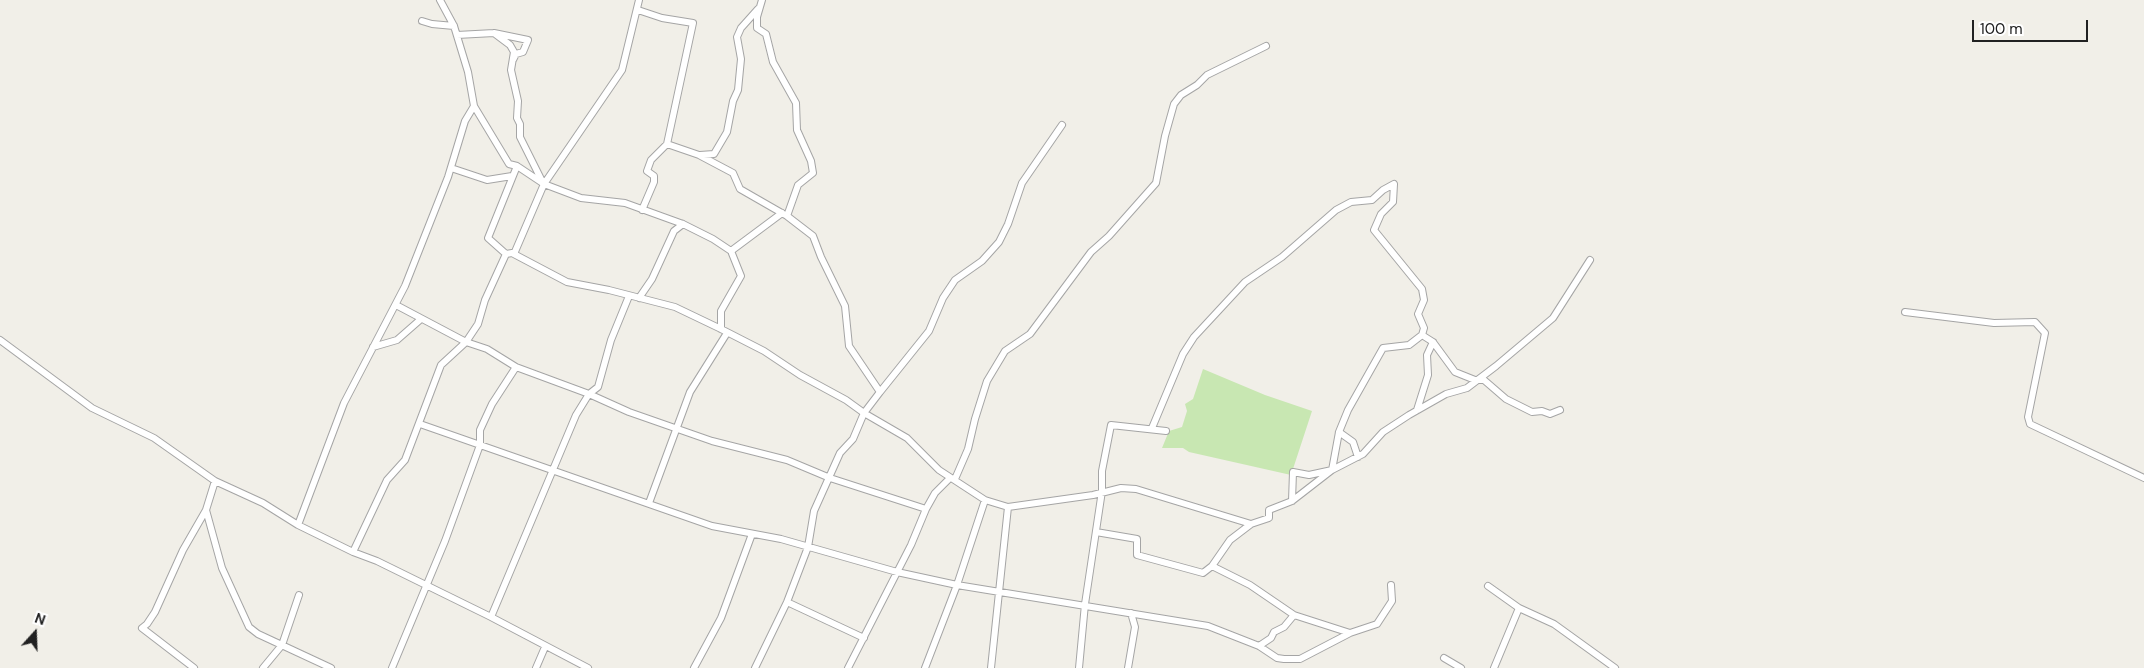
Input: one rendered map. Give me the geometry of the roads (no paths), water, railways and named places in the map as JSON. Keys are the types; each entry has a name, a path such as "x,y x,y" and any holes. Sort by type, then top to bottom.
{"street":[{"path":"440,0 457,35 468,72 474,106 509,164 517,166 544,184 581,198 625,203 683,224 731,251 741,276 721,311 724,331 699,376 675,429 648,503"},
{"path":"514,254 544,184 622,70 639,0"},
{"path":"698,155 714,154 727,132 733,101 738,90 741,59 737,37 740,28 758,9 762,0"},
{"path":"731,251 784,215 798,186 813,173 812,161 797,130 796,103 773,62 766,34 757,28 758,9"},
{"path":"638,10 662,18 694,23 667,144 651,160 647,171 654,176 654,182 642,210"},
{"path":"422,21 454,26"},
{"path":"457,35 494,33 528,40 523,52 516,54 513,60"},
{"path":"494,33 510,45 514,52 512,70 518,101 517,118 520,124 520,137 544,184"},
{"path":"848,668 911,545 926,509 935,493 953,479 968,449 987,381 1006,351 1030,334 1086,258 1156,183 1165,136 1174,104 1181,95 1197,85 1207,75 1266,46"},
{"path":"298,524 344,403 396,304 451,168 465,121 474,106"},
{"path":"755,668 787,602 808,547 814,511 840,453 853,439 864,413 929,331 943,298 956,280 982,262 999,242 1008,224 1022,183 1062,125"},
{"path":"667,144 698,155 733,173 740,188 784,215 813,236 845,306 849,346 880,392"},
{"path":"517,166 488,238 506,254 514,254 567,282 609,290 675,307 764,351 800,375 846,400 864,413 907,438 953,479 986,500 1008,507 1093,495 1102,491 1121,488 1136,489 1251,524"},
{"path":"451,168 487,180 512,176"},
{"path":"1152,428 1183,354 1194,337 1245,282 1282,257 1336,210 1351,202 1372,200 1383,190 1394,184 1393,202 1381,214 1374,230 1422,289 1424,300 1418,314 1424,328 1422,335 1409,345 1383,348 1354,398 1339,432 1332,470"},
{"path":"639,298 652,279 674,231 683,224"},
{"path":"353,552 387,480 405,460 441,365 466,342 478,324 485,300 506,254"},
{"path":"1096,532 1138,539 1137,555 1178,568 1203,573 1212,566 1230,540 1251,524 1269,518 1269,510 1292,500 1332,470 1363,454 1383,432 1417,410 1446,394 1467,388 1475,380 1496,366 1547,324 1590,260"},
{"path":"491,617 554,472 576,415 589,394 598,387 611,340 629,296"},
{"path":"396,304 466,342 487,349 516,367 589,394 629,412 712,441 787,460 830,478 926,509"},
{"path":"1905,312 1994,323 2035,322 2045,333 2028,417 2030,424 2144,478"},
{"path":"373,347 397,340 421,319"},
{"path":"1422,335 1433,342 1455,372 1475,380 1484,380 1506,400 1529,412 1542,411 1550,414 1560,410"},
{"path":"0,340 84,403 154,438 215,481 263,503 298,524 353,552 377,561 491,617 588,668"},
{"path":"1417,410 1428,375 1427,355 1433,342"},
{"path":"392,668 445,541 480,445 480,430 492,404 516,367"},
{"path":"420,424 712,526 781,539 897,572 957,585 1085,604 1208,626 1259,646 1277,658 1296,660 1350,633 1377,624 1392,601 1391,585"},
{"path":"1079,668 1085,604 1102,491 1102,471 1111,425 1166,431"},
{"path":"1339,432 1353,442 1358,457"},
{"path":"1292,500 1293,472 1309,475 1332,470"},
{"path":"194,668 142,628 155,612 183,550 206,510 215,481"},
{"path":"924,668 957,585 986,500"},
{"path":"991,668 1008,507"},
{"path":"206,510 222,568 249,627 258,634 331,668"},
{"path":"694,668 721,618 752,534"},
{"path":"1212,566 1250,585 1294,615 1350,633"},
{"path":"1488,586 1519,608 1554,624 1615,668"},
{"path":"263,668 282,645 299,595"},
{"path":"787,602 864,638"},
{"path":"1494,668 1519,608"},
{"path":"1128,668 1134,627 1131,613"},
{"path":"1259,646 1271,638 1274,632 1284,627 1294,615"},
{"path":"536,668 545,647"},
{"path":"1444,658 1456,667"}]}
